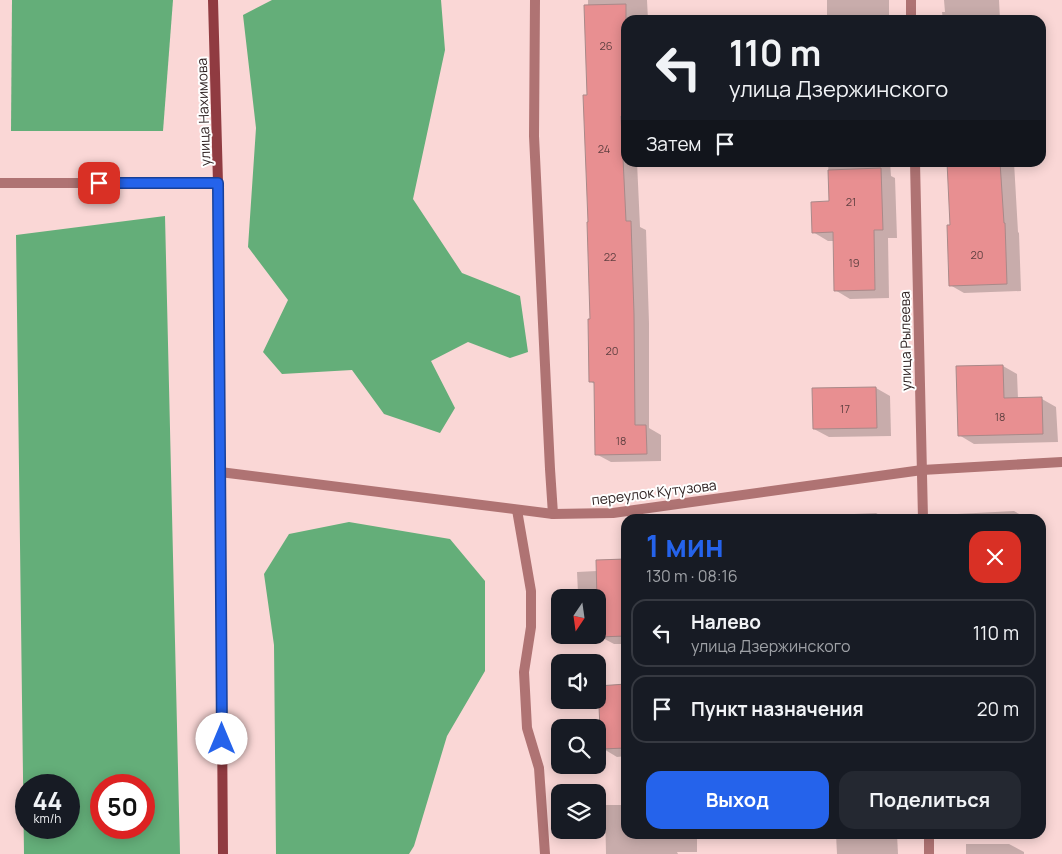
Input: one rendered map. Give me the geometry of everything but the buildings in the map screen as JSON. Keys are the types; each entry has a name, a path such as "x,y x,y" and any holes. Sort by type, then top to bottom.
{"main road":[{"name":"улица Нахимова","path":"213,0 218,183 223,854"}],"street":[{"path":"535,0 534,136 550,470 554,514"},
{"path":"911,0 911,15"},
{"name":"улица Рылеева","path":"915,167 923,514"},
{"path":"0,183 218,183"},
{"name":"переулок Кутузова","path":"220,472 554,514 613,513 922,470 1062,462"},
{"path":"517,510 531,591 531,628 524,672 527,728 539,768 545,854"},
{"path":"929,839 929,854"}],"green space":[{"path":"12,0 173,0 163,131 11,131"},
{"path":"272,0 441,0 445,50 413,199 462,273 520,296 528,352 510,358 468,342 431,361 455,408 440,433 384,414 352,370 282,374 263,352 288,300 248,247 256,128 243,15"},
{"path":"165,216 180,854 24,854 24,839 80,839 80,774 23,774 16,235"},
{"path":"349,522 450,539 485,581 485,671 447,736 414,846 409,854 276,854 274,645 264,574 289,534"}],"route":[{"path":"99,183 218,183 222,739"}]}
